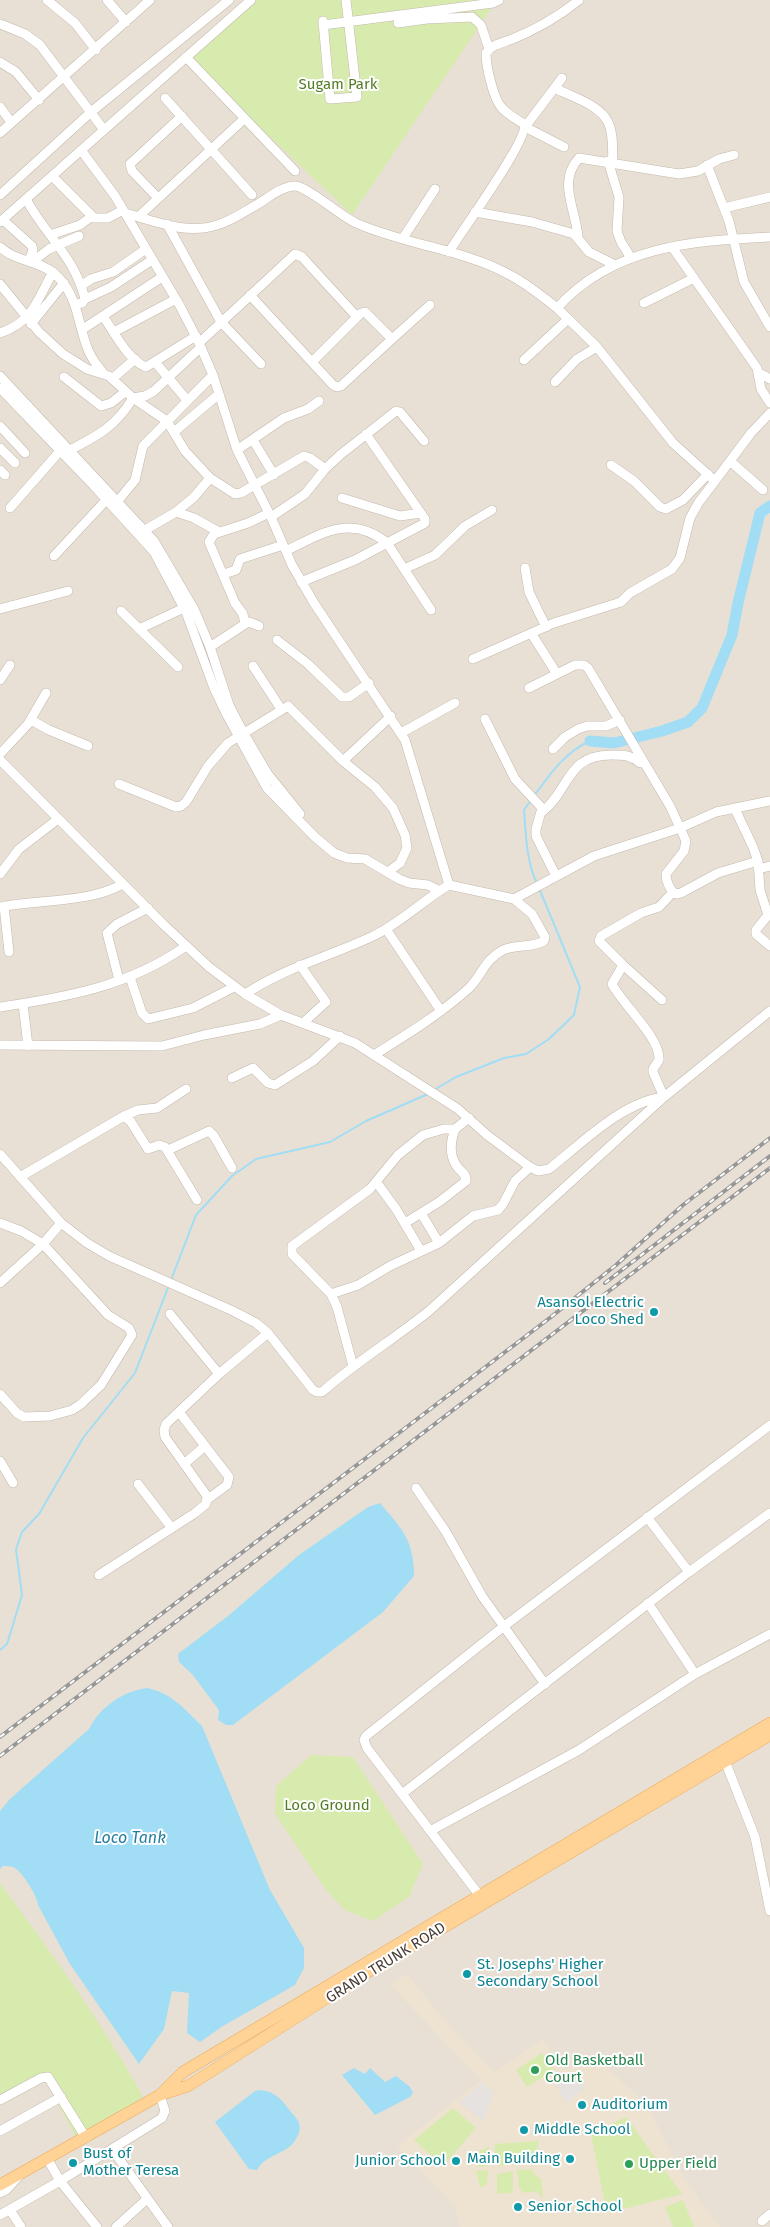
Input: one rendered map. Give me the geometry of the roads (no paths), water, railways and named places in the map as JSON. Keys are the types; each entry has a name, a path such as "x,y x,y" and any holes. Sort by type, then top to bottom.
{"main road":[{"path":"482,1899 770,1723"},
{"name":"GRAND TRUNK ROAD","path":"0,2185 160,2095 188,2086 482,1899 770,1735"}],"street":[{"path":"47,0 75,23 96,50"},
{"path":"107,0 126,22"},
{"path":"0,132 96,50 150,0"},
{"path":"31,261 32,246 1,221 251,0"},
{"path":"346,0 349,22 357,96 330,99 323,23 349,22 493,3 499,0"},
{"path":"489,49 528,33 551,20 579,0"},
{"path":"0,195 91,112 224,2"},
{"path":"398,23 427,19 472,17 481,25 489,49 486,59 498,101 502,108 525,127 564,147"},
{"path":"0,24 25,34 40,45 104,130"},
{"path":"186,57 295,171"},
{"path":"0,62 16,72 39,100"},
{"path":"449,252 505,167 525,127 562,78"},
{"path":"555,88 593,107 603,115 612,132 611,162 619,197 618,231 621,242 631,258"},
{"path":"165,98 252,194"},
{"path":"0,107 11,122"},
{"path":"158,198 132,170 130,164 182,116"},
{"path":"138,216 244,118"},
{"path":"81,150 124,212 176,299 199,342 213,375 237,450 301,582 401,733 412,759 449,885"},
{"path":"613,264 589,252 578,237 575,214 567,188 569,176 579,158 679,174 693,172 707,164 734,154"},
{"path":"707,164 724,208 744,282 770,327"},
{"path":"52,176 92,216 100,219 124,212 167,224 201,228 218,225 293,186 300,186 355,223 449,252 510,274 557,308 597,347 673,443 715,481"},
{"path":"403,238 436,189"},
{"path":"724,208 770,197"},
{"path":"26,199 34,215 70,260 82,286 85,299"},
{"path":"475,212 532,222 578,237"},
{"path":"50,235 80,225 92,216"},
{"path":"167,224 221,322 261,364"},
{"path":"31,261 58,244 79,236"},
{"path":"557,308 572,292 595,274 613,264 631,258 672,247 733,239 770,237"},
{"path":"672,247 760,373 770,379"},
{"path":"0,248 10,255 45,267 53,272 64,284 76,304 89,352 103,373"},
{"path":"82,286 91,279 113,272 146,249"},
{"path":"64,377 101,406 129,395 149,394 169,378 199,342 295,254 302,257 357,317"},
{"path":"76,304 82,304 85,299 111,287 152,260"},
{"path":"29,321 53,272"},
{"path":"82,329 162,277"},
{"path":"644,303 694,278"},
{"path":"0,284 3,295 73,361 87,369 103,373 129,395 167,420 185,451 210,478 235,494 254,487 304,456 325,469"},
{"path":"0,333 29,321 64,284"},
{"path":"250,295 337,387 341,386 430,305"},
{"path":"114,332 176,299"},
{"path":"312,362 357,317 365,312 392,339"},
{"path":"103,316 135,359 146,367 199,342"},
{"path":"524,360 568,319"},
{"path":"554,382 577,359 597,347"},
{"path":"112,379 135,359"},
{"path":"155,362 187,400"},
{"path":"760,373 761,389 770,403"},
{"path":"54,556 111,498 135,480 143,446 213,375"},
{"path":"0,376 70,450 154,552 194,628 214,688 267,788 315,837 340,856 365,859 409,883 428,885 440,891"},
{"path":"0,389 60,451 145,530 177,578 194,609 210,647 240,734 280,792 322,835"},
{"path":"174,432 218,394"},
{"path":"70,450 100,434 117,422 129,395"},
{"path":"237,450 284,418 308,409 319,401"},
{"path":"245,624 243,614 235,602 209,542 214,534 270,515 305,494 325,469 398,410 424,441"},
{"path":"473,658 546,627 620,602 630,593 672,569 680,558 690,518 699,502 751,433 770,413"},
{"path":"0,426 24,453"},
{"path":"301,582 355,560 425,523 421,512 366,434"},
{"path":"252,440 274,475"},
{"path":"0,448 14,463"},
{"path":"10,508 60,451"},
{"path":"730,461 763,490"},
{"path":"611,465 634,481 660,507 666,509 683,500 708,474"},
{"path":"145,530 176,512 194,497 210,478"},
{"path":"342,498 400,516 421,512"},
{"path":"404,569 435,555 465,526 492,510"},
{"path":"176,512 194,518 219,532"},
{"path":"224,574 236,570 240,559 284,548 335,528 366,530 377,535 387,543 431,610"},
{"path":"525,568 529,592 546,627"},
{"path":"0,609 68,591"},
{"path":"139,630 184,608"},
{"path":"121,611 178,667"},
{"path":"210,647 249,622 258,626"},
{"path":"532,633 557,674"},
{"path":"277,640 308,664 342,697 349,698 369,683"},
{"path":"0,680 10,665"},
{"path":"529,688 575,665 584,665 620,720 643,764 670,806 680,828 686,846 666,874 666,879 673,892 676,894 681,893 718,873 758,865 770,866"},
{"path":"253,666 281,709"},
{"path":"0,754 31,720 46,693"},
{"path":"401,733 455,703"},
{"path":"119,784 176,807 181,806 186,802 219,752 240,734 288,706 344,762 386,798 405,836 408,848 405,857 388,872"},
{"path":"344,762 391,716"},
{"path":"486,719 507,764 522,788 542,810"},
{"path":"31,720 58,734 88,746"},
{"path":"553,749 565,736 578,729 587,726 606,726 620,720"},
{"path":"554,877 536,836 536,829 542,810 551,804 573,769 593,757 628,755 643,764"},
{"path":"0,760 186,946 234,987 280,1015 340,1036 374,1055 449,1103 487,1135 530,1167 538,1171 549,1169 626,1110 650,1099 664,1097"},
{"path":"516,899 594,856 680,828 716,812 770,801"},
{"path":"735,809 750,840 758,865 760,890 768,916 756,930 756,934 770,946"},
{"path":"0,874 19,849 58,819"},
{"path":"9,952 2,906 82,898 100,894 123,884"},
{"path":"245,994 268,980 300,965 374,936 402,920 449,885 516,899 532,914 545,937 544,941 509,948 488,960 469,988 441,1011 374,1055"},
{"path":"662,1000 623,966 600,943 599,938 641,913 659,907 673,892"},
{"path":"119,980 107,933 117,924 148,908"},
{"path":"386,929 441,1011"},
{"path":"0,1007 66,997 119,980 155,965 186,946"},
{"path":"300,965 326,1002 303,1023"},
{"path":"623,966 612,984 644,1026 658,1054 659,1060 653,1069 664,1097"},
{"path":"130,976 144,1017 148,1018 193,1008 234,987"},
{"path":"23,1004 28,1046"},
{"path":"0,1154 61,1222 87,1243 109,1256 247,1318 268,1333 313,1390 322,1392 353,1366 397,1336 440,1302 664,1097 770,1011"},
{"path":"0,1045 162,1046 204,1035 260,1024 280,1015"},
{"path":"232,1078 253,1068 268,1083 275,1085 313,1061 340,1036"},
{"path":"20,1176 124,1116 138,1110 157,1108 186,1089"},
{"path":"124,1116 131,1122 148,1149 162,1145 168,1150 197,1200"},
{"path":"405,1223 466,1181 466,1175 457,1168 452,1155 452,1136 455,1129 469,1118"},
{"path":"353,1366 337,1307 331,1294 292,1254 292,1246 376,1183 405,1148 423,1135 444,1129 455,1129"},
{"path":"168,1150 209,1131 214,1136 232,1168"},
{"path":"331,1294 358,1285 390,1266 439,1244 473,1216 498,1210 506,1200 515,1181 530,1167"},
{"path":"376,1183 405,1223 421,1251"},
{"path":"422,1213 439,1244"},
{"path":"1,1280 42,1244 61,1222"},
{"path":"0,1223 21,1231 42,1244 108,1315 129,1328 132,1335 101,1386 72,1410 50,1416 24,1417 16,1414 0,1394"},
{"path":"170,1314 219,1374"},
{"path":"208,1499 165,1437 164,1430 166,1424 219,1374 268,1333"},
{"path":"99,1575 195,1512 230,1482 229,1477 179,1412"},
{"path":"482,1899 367,1748 364,1740 366,1736 503,1627 770,1425"},
{"path":"184,1464 205,1446"},
{"path":"0,1461 13,1483"},
{"path":"138,1484 171,1527"},
{"path":"416,1488 446,1532 464,1565 503,1627 544,1684"},
{"path":"402,1794 648,1603 770,1513"},
{"path":"647,1517 689,1572"},
{"path":"648,1603 695,1674"},
{"path":"430,1831 579,1750 695,1674 770,1634"},
{"path":"725,1761 755,1837 770,1911"},
{"path":"0,2100 45,2076 50,2080 86,2138"},
{"path":"0,2214 60,2181 162,2118 165,2110 160,2095"},
{"path":"0,2131 61,2097"},
{"path":"112,2149 168,2227"},
{"path":"47,2158 60,2181 97,2227"},
{"path":"0,2193 6,2190 22,2173"},
{"path":"116,2227 147,2199"},
{"path":"10,2210 21,2227"},
{"path":"762,2221 770,2214"}],"water":[{"path":"380,1503 395,1520 409,1544 412,1553 414,1576 383,1612 233,1725 226,1725 218,1720 219,1710 192,1674 179,1662 178,1654 228,1616 299,1555 368,1507"},
{"name":"Loco Tank","path":"147,1688 163,1693 184,1708 202,1726 270,1890 304,1948 304,1968 295,1985 223,2026 200,2042 187,2033 189,1993 172,1991 164,2029 139,2064 70,1964 25,1879 14,1867 3,1866 0,1869 0,1811 10,1799 89,1729 99,1714 113,1701 121,1696"},
{"path":"354,2068 365,2074 370,2068 385,2082 396,2076 410,2087 413,2093 410,2097 375,2115 342,2075"},
{"path":"261,2090 271,2093 282,2100 297,2119 300,2128 292,2144 265,2161 257,2170 249,2169 215,2122 255,2091"}],"waterway":[{"path":"590,741 614,743 662,731 688,722 702,708 732,635 760,513 770,506"},
{"path":"534,796 566,757 590,741"},
{"path":"531,800 524,810 525,829 529,857 537,884"},
{"path":"434,1090 456,1077 504,1058 526,1054 549,1039 574,1015 580,987 539,888"},
{"path":"171,1280 196,1215 232,1176 256,1159 330,1142 366,1121 428,1094"},
{"path":"0,1650 7,1644 22,1595 16,1549 22,1532 39,1514 83,1438 135,1373 169,1285"}],"railway":[{"path":"0,1737 551,1317 616,1265 683,1205 770,1138"},
{"path":"605,1283 770,1156"},
{"path":"0,1756 770,1168"}],"place":[{"name":"Asansol Electric Loco Shed","path":"654,1312"},
{"name":"St. Josephs' Higher Secondary School","path":"467,1974"},
{"name":"Old Basketball Court","path":"535,2070"},
{"name":"Auditorium","path":"582,2105"},
{"name":"Middle School","path":"524,2130"},
{"name":"Main Building","path":"570,2159"},
{"name":"Junior School","path":"456,2161"},
{"name":"Bust of Mother Teresa","path":"73,2163"},
{"name":"Upper Field","path":"629,2164"},
{"name":"Senior School","path":"518,2207"}],"park label":[{"name":"Sugam Park","path":"338,85"},
{"name":"Loco Ground","path":"327,1806"}]}
